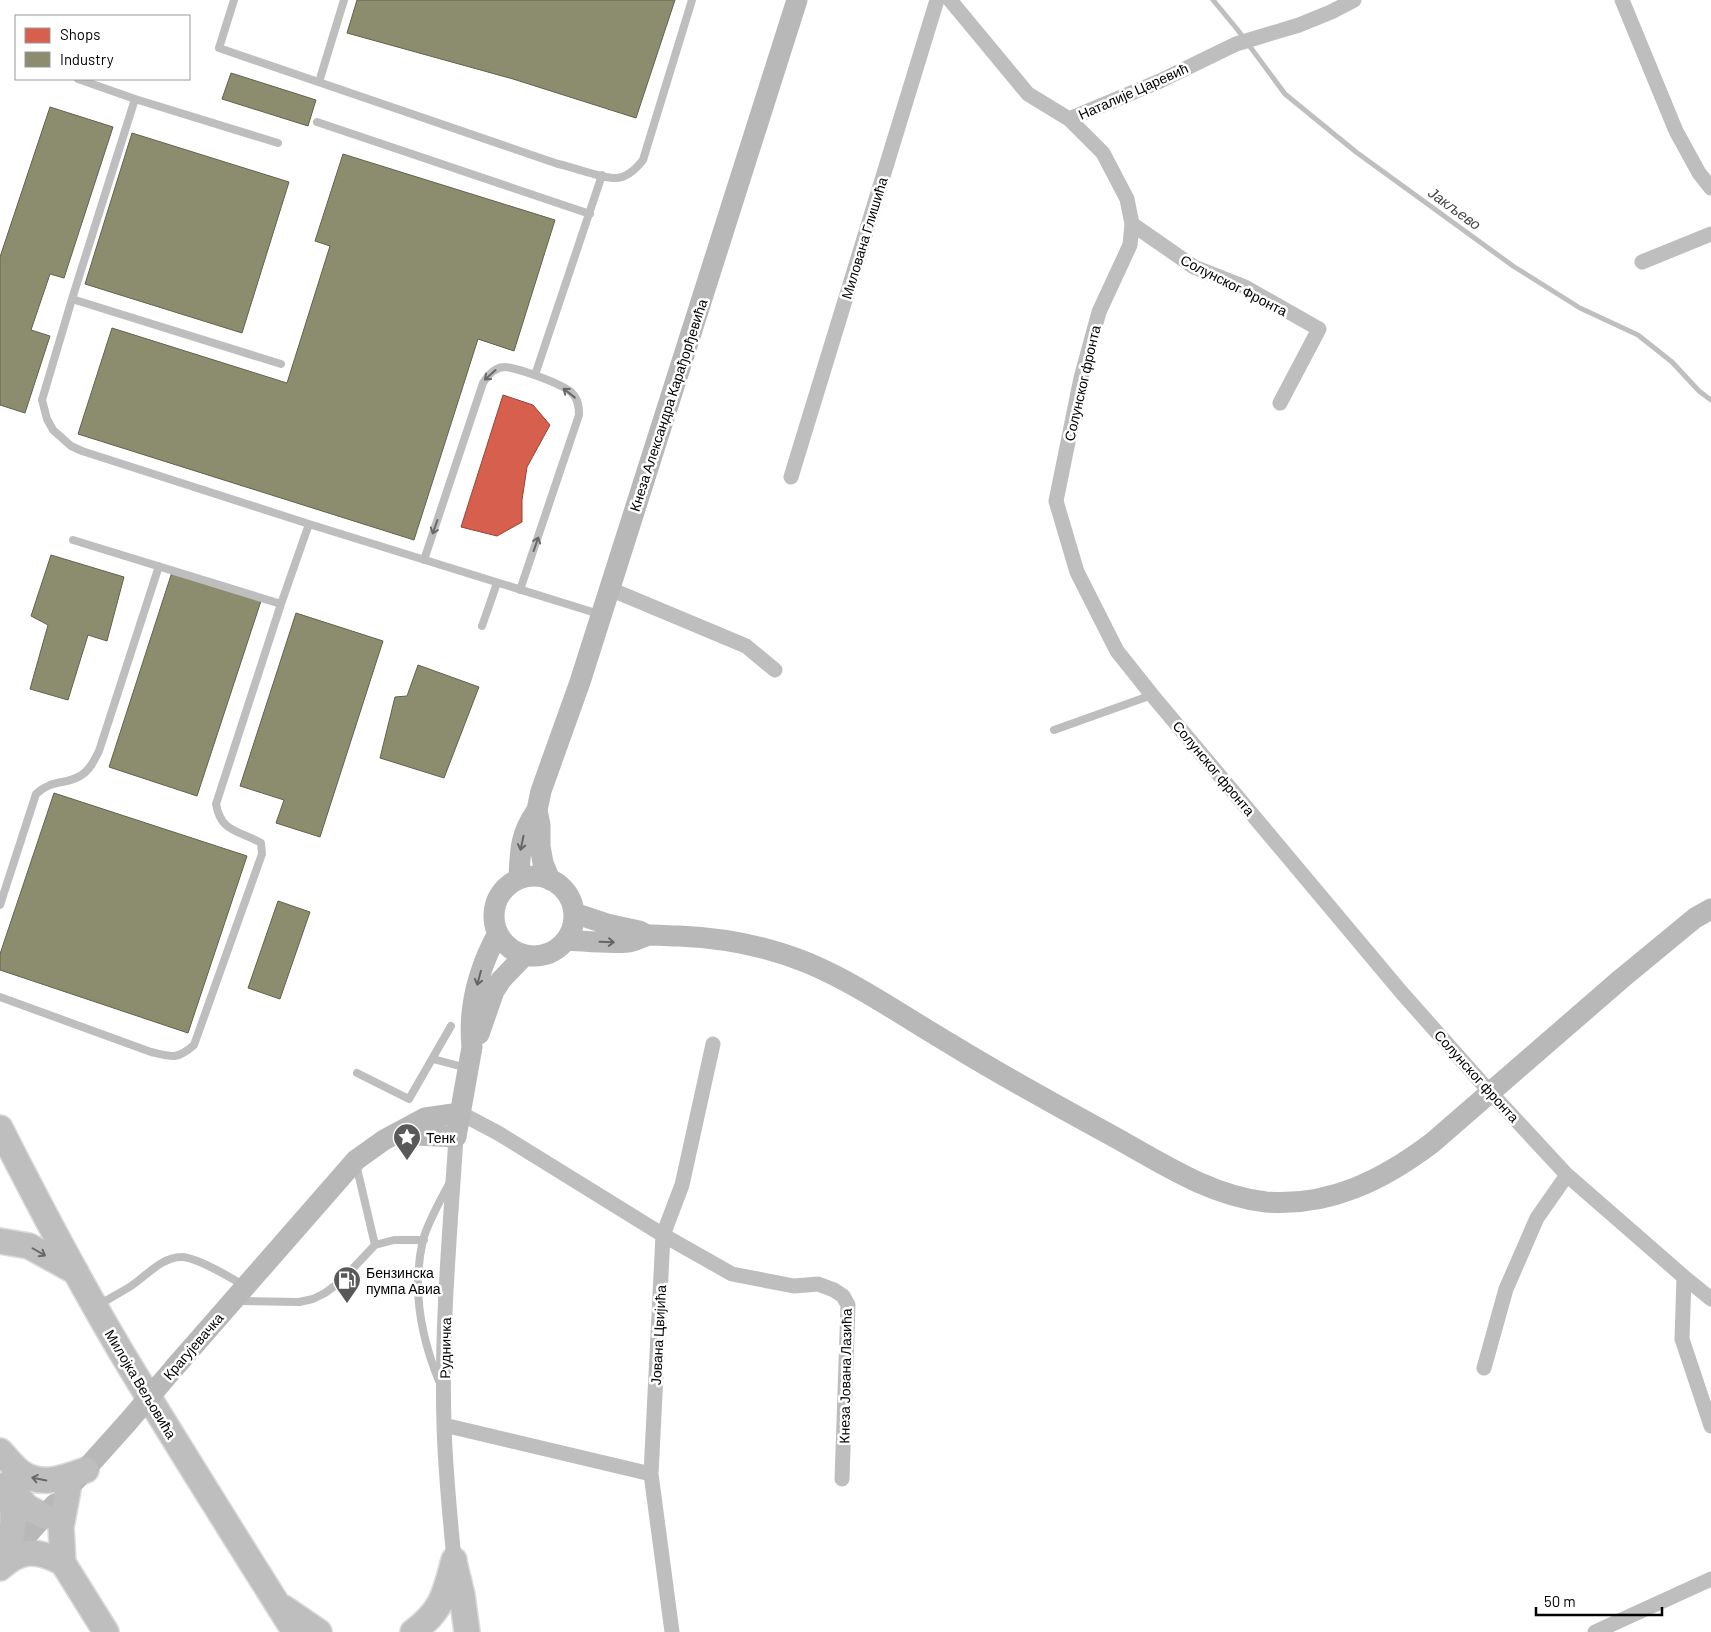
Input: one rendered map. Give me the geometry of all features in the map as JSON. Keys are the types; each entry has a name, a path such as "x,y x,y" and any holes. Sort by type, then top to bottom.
{"main road":[{"name":"Кнеза Александра Карађорђевића","path":"550,880 541,855 538,810 541,791 580,682 610,589 796,0"},
{"name":"Кнеза Александра Карађорђевића","path":"519,879 524,834 528,824 538,810"},
{"path":"540,877 550,880 567,893 572,902 574,923 566,940 548,954 536,956 514,951 498,933 494,921 495,908 500,897 507,887 519,879 540,877"},
{"path":"574,913 607,924 640,931 647,935 733,941 785,955 827,972 984,1064 1180,1174 1238,1197 1266,1202 1294,1202 1323,1198 1351,1190 1380,1178 1405,1163 1432,1143 1666,942 1695,918 1711,909"},
{"path":"394,1134 456,1137 472,1047 471,1023 477,985 486,955 498,933"},
{"path":"566,940 617,943 638,940 647,935"},
{"path":"472,1047 480,1032 494,991 501,980 525,955"},
{"name":"Крагујевачка","path":"3,1563 356,1160 394,1134 426,1118 460,1112"},
{"name":"Милојка Вељовића","path":"0,1128 95,1307 180,1449 295,1632"},
{"path":"0,1241 30,1246 76,1272"},
{"path":"0,1450 20,1472 36,1480 55,1480 86,1470"},
{"path":"4,1478 27,1506 44,1516"},
{"path":"3,1563 14,1521 12,1500 4,1478"},
{"path":"68,1490 61,1527 63,1563 106,1632"},
{"path":"3,1563 21,1554 35,1552 52,1557 63,1563"},
{"path":"413,1632 428,1619 445,1596 454,1560"},
{"path":"454,1560 468,1632"},
{"path":"278,1604 287,1632"},
{"path":"278,1604 319,1632"}],"street":[{"name":"Милована Глишића","path":"791,476 937,0"},
{"name":"Наталије Царевић","path":"950,0 1028,94 1069,119 1160,81 1236,44 1299,25 1354,0"},
{"path":"1622,0 1676,131 1699,173 1711,188"},
{"name":"Солунског фронта","path":"1069,119 1103,152 1127,199 1132,224 1130,245 1099,312 1081,378 1056,501 1077,572 1117,651 1396,985 1490,1092 1567,1174 1684,1278 1711,1299"},
{"name":"Солунског Фронта","path":"1132,224 1194,267 1245,287 1319,329 1280,403"},
{"path":"1642,262 1711,234"},
{"path":"610,589 746,646 775,670"},
{"name":"Јована Цвијића","path":"672,1632 651,1474 663,1235 682,1184 713,1044"},
{"name":"Кнеза Јована Лазића","path":"460,1112 506,1137 663,1235 732,1274 794,1286 818,1284 843,1296 848,1305 842,1479"},
{"name":"Рудничка","path":"454,1560 444,1425 444,1391 447,1266 456,1137"},
{"path":"1484,1368 1506,1289 1537,1218 1567,1174"},
{"path":"1684,1278 1682,1339 1711,1426"},
{"path":"444,1425 651,1474"},
{"path":"1595,1632 1711,1579"}],"lane":[{"path":"234,0 219,48 558,164 613,178 625,175 643,160 692,0"},
{"path":"319,82 344,0"},
{"path":"81,80 278,144"},
{"path":"135,99 42,400 47,419 53,430 62,439 82,451 601,615"},
{"path":"317,122 590,214"},
{"path":"536,375 602,175"},
{"path":"72,298 281,364"},
{"path":"424,560 483,382 495,370 505,367 536,375 567,389 573,394 577,400 579,415 520,590"},
{"path":"0,997 151,1052 177,1056 183,1055 194,1045 262,854 261,843 250,836 226,827 218,814 216,804 309,524"},
{"path":"73,540 281,604"},
{"path":"0,905 36,794 44,786 79,777 89,768 99,751 159,566"},
{"path":"482,626 497,583"},
{"path":"1054,730 1152,695"},
{"path":"357,1073 409,1099 451,1026"},
{"path":"433,1059 468,1068"},
{"path":"356,1160 375,1245"},
{"path":"444,1391 428,1347 420,1310 419,1271 424,1240 454,1173"},
{"path":"95,1307 130,1286 168,1259 179,1256 191,1258 235,1280 238,1294 300,1302 313,1299 325,1293 340,1282 375,1245 394,1240 424,1240"}],"building: Shops":[{"path":"503,395 533,405 550,425 527,467 522,500 522,522 497,536 461,527"}],"building: Industry":[{"path":"357,0 675,0 636,118 513,79 347,33"},
{"path":"231,73 316,100 308,126 222,99"},
{"path":"50,107 113,127 64,278 50,274 31,330 50,336 25,413 0,405 0,257"},
{"path":"132,133 289,182 242,333 85,284"},
{"path":"343,154 555,220 514,351 478,339 414,540 78,434 112,328 287,383 330,246 315,241"},
{"path":"51,555 124,577 107,641 88,635 68,700 30,689 48,625 31,616"},
{"path":"172,572 261,601 197,796 109,767"},
{"path":"296,613 383,641 320,837 276,823 284,800 240,786"},
{"path":"418,665 479,687 444,778 380,758 395,697 407,696"},
{"path":"54,793 247,856 188,1033 0,970 0,954"},
{"path":"278,901 310,912 280,999 248,988"}],"waterway":[{"name":"Јакљево","path":"1213,0 1285,94 1356,152 1513,266 1580,308 1638,335 1672,362 1699,391 1711,400"}],"place":[{"name":"Тенк","path":"407,1161"},
{"name":"Бензинска пумпа Авиа","path":"347,1304"}]}
